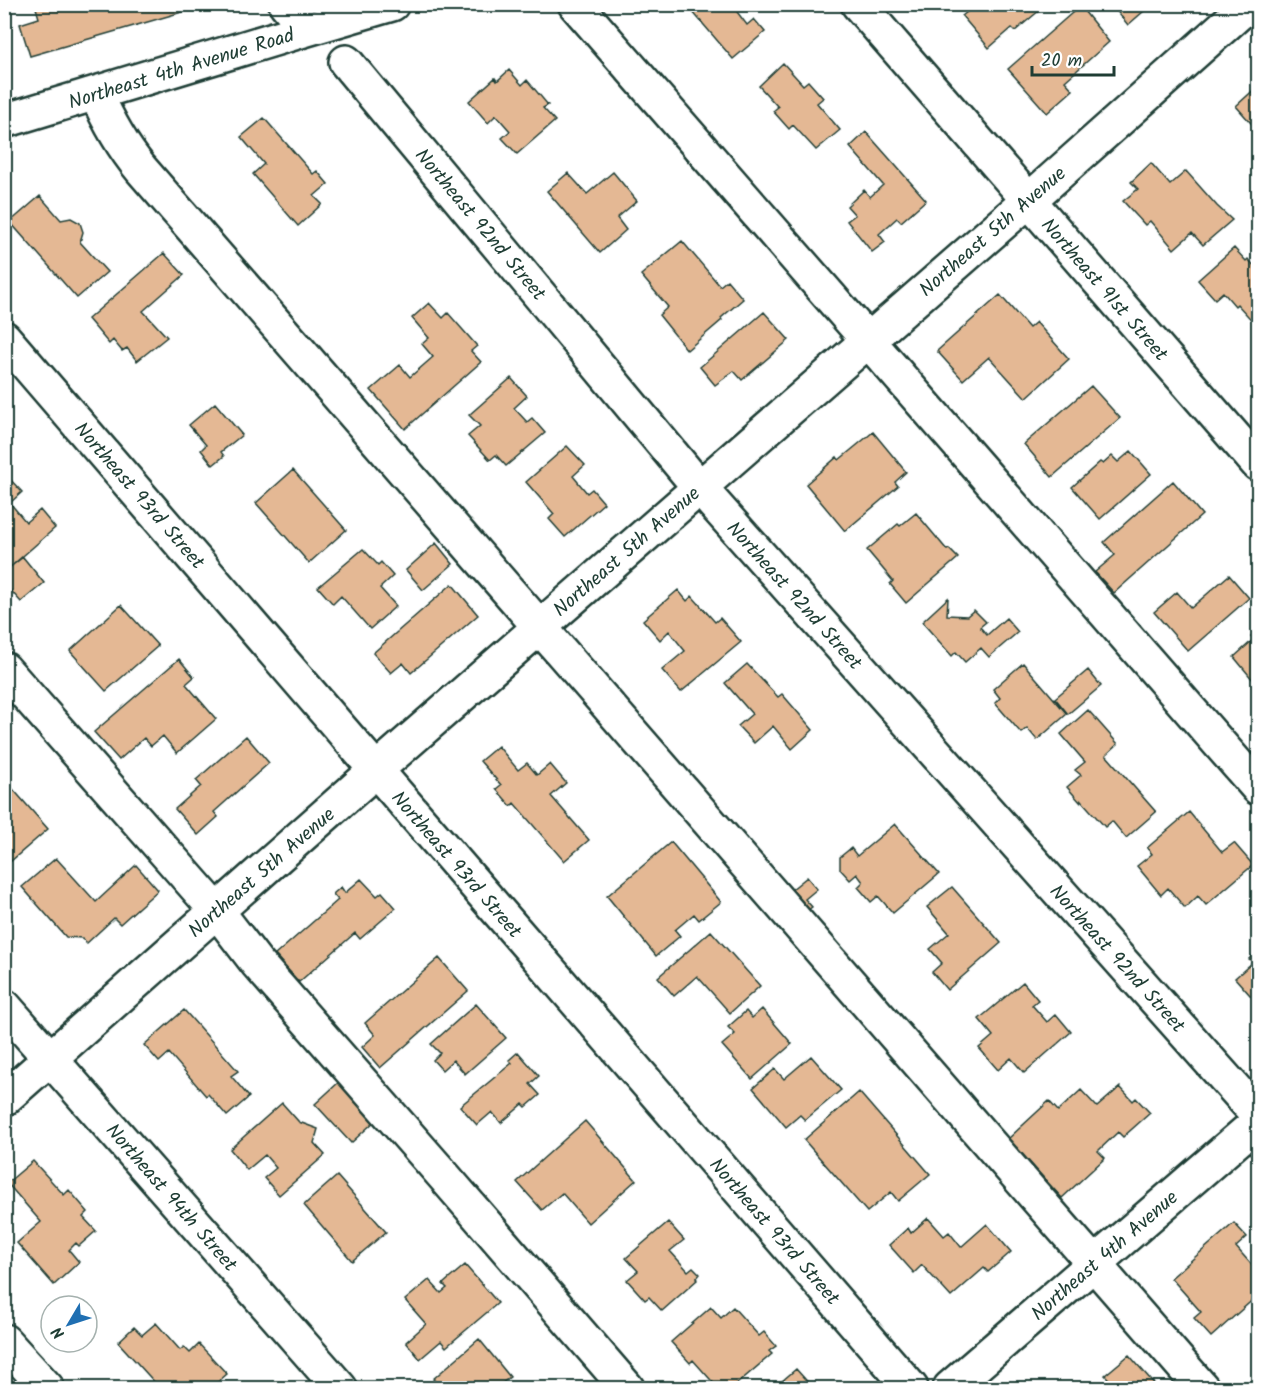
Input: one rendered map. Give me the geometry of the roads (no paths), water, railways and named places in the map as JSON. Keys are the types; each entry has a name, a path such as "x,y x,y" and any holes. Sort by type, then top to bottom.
{"street":[{"path":"286,4 307,29"},
{"name":"Northeast 4th Avenue Road","path":"4,122 392,4"},
{"path":"575,4 1258,788"},
{"name":"Northeast 91st Street","path":"858,4 1258,464"},
{"name":"Northeast 5th Avenue","path":"4,1099 1250,4"},
{"name":"Northeast 92nd Street","path":"346,62 699,487 1258,1116"},
{"path":"96,93 107,119 128,154 1202,1389"},
{"name":"Northeast 93rd Street","path":"4,338 911,1389"},
{"path":"4,669 217,911 257,963 436,1166 627,1389"},
{"name":"Northeast 94th Street","path":"4,1006 340,1389"},
{"name":"Northeast 4th Avenue","path":"950,1389 1258,1122"},
{"path":"4,1341 47,1389"}]}
